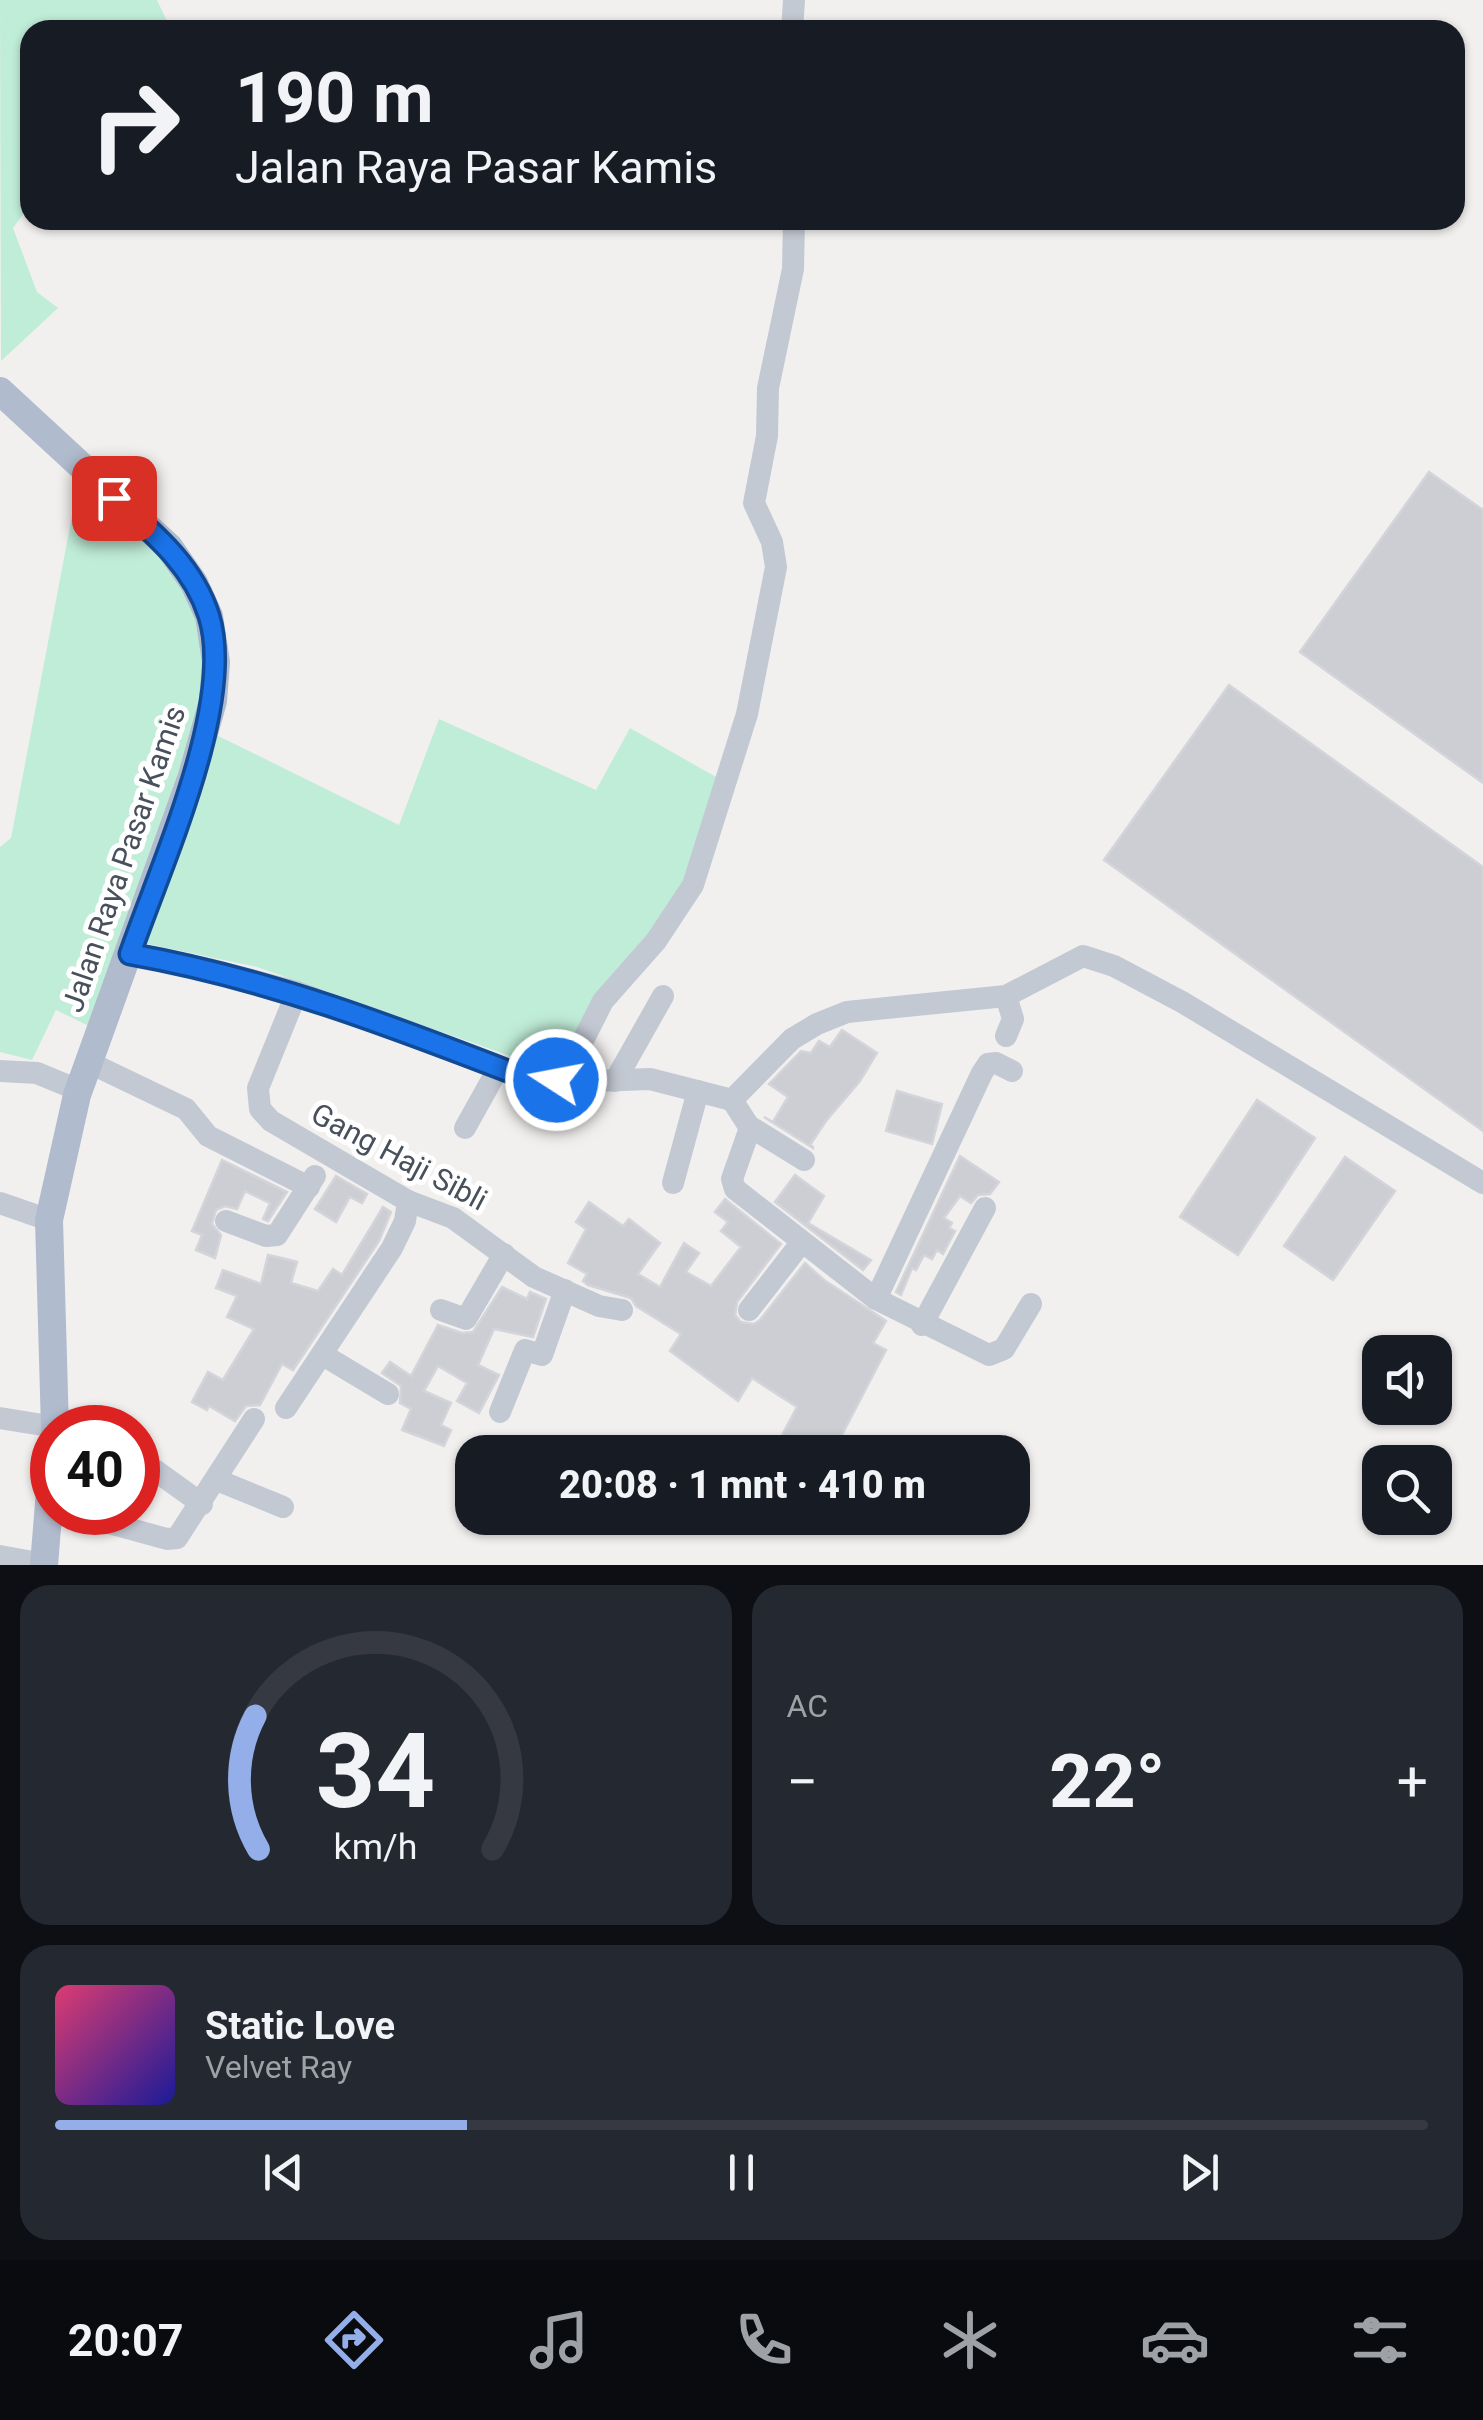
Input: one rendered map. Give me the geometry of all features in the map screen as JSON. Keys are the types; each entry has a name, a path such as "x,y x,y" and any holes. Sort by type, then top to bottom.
{"main road":[{"name":"Jalan Raya Pasar Kamis","path":"0,390 169,547 194,583 209,616 216,662 213,702 192,776 78,1090 48,1220 54,1405"},
{"path":"44,1564 47,1535"}],"street":[{"path":"556,1080 570,1066 603,1002 656,941 693,885 747,714 776,566 772,542 754,502 767,436 768,388 793,269 794,230"},
{"path":"130,954 297,992 539,1083 650,1079 732,1100 749,1126 804,1160"},
{"path":"732,1100 792,1039 847,1012 1006,996 1083,956 1114,966 1182,1002 1483,1182"},
{"name":"Gang Haji Sibli","path":"297,992 256,1100 271,1122 408,1200 453,1218 534,1277 599,1306 622,1310"},
{"path":"616,1081 664,996"},
{"path":"1006,996 1012,1019 1006,1036"},
{"path":"88,1062 193,1112 208,1136 308,1187"},
{"path":"876,1299 982,1073 988,1064 996,1063 1012,1071"},
{"path":"465,1128 499,1067"},
{"path":"0,1071 37,1073 78,1090"},
{"path":"673,1183 698,1091"},
{"path":"749,1126 732,1185 801,1244 876,1299 922,1325 994,1355 1004,1349 1031,1304"},
{"path":"226,1222 266,1236 276,1234 326,1156"},
{"path":"286,1408 392,1248 404,1222 408,1200"},
{"path":"0,1203 48,1220"},
{"path":"922,1325 985,1208"},
{"path":"749,1310 801,1244"},
{"path":"441,1310 466,1319 504,1254"},
{"path":"500,1412 526,1350 542,1355 565,1290"},
{"path":"323,1355 388,1394"},
{"path":"0,1418 30,1423"},
{"path":"157,1535 173,1539 183,1534 254,1420"},
{"path":"160,1474 202,1504"},
{"path":"217,1480 283,1507"},
{"path":"0,1556 44,1564"}],"green space":[{"path":"0,0 157,0 167,20 20,20 20,219 13,228 37,292 58,308 1,361"},
{"path":"81,468 224,621 196,725 399,825 439,719 596,790 630,728 723,781 700,865 650,945 544,1068 257,967 129,940 93,1028 56,1010 32,1060 0,1052 0,847 11,838"}],"building":[{"path":"1429,472 1483,510 1483,783 1300,652"},
{"path":"1229,685 1483,867 1483,1131 1104,860"},
{"path":"842,1030 877,1053 860,1081 826,1121 810,1145 813,1148 764,1117 773,1122 788,1097 769,1084 801,1051 811,1053 819,1041 830,1047"},
{"path":"897,1091 942,1104 932,1144 886,1131"},
{"path":"1257,1100 1315,1138 1238,1255 1180,1217"},
{"path":"960,1156 999,1182 990,1194 978,1195 971,1203 960,1196 944,1218 955,1231 943,1254 937,1250 932,1259 924,1255 916,1270 912,1268 901,1295 896,1292"},
{"path":"1345,1157 1395,1191 1333,1280 1284,1246"},
{"path":"222,1160 287,1192 268,1221 263,1219 270,1203 245,1191 237,1209 225,1206 216,1210 212,1224 221,1235 215,1258 196,1250 202,1235 192,1231"},
{"path":"795,1175 824,1196 808,1223 871,1260 863,1270 775,1202"},
{"path":"336,1176 367,1194 362,1203 350,1197 336,1222 315,1209"},
{"path":"725,1199 781,1244 737,1302 735,1315 741,1322 754,1324 760,1320 805,1263 886,1321 873,1343 886,1350 842,1435 782,1435 797,1407 752,1378 738,1401 670,1351 681,1334 636,1306 631,1298 588,1285 583,1281 587,1274 568,1263 586,1229 576,1222 589,1202 623,1226 629,1219 660,1243 638,1274 660,1287 684,1243 699,1253 686,1272 711,1286 741,1247 721,1231 728,1222 715,1212"},
{"path":"383,1207 391,1212 379,1241 293,1370 282,1364 260,1405 246,1406 235,1421 209,1406 207,1410 192,1402 208,1372 223,1380 254,1329 227,1317 237,1296 216,1288 223,1270 261,1284 268,1255 282,1258 297,1262 291,1283 318,1291 333,1269 342,1275"},
{"path":"502,1287 527,1299 530,1292 546,1299 533,1337 494,1329 478,1365 499,1375 479,1413 457,1401 467,1383 438,1366 424,1391 451,1403 441,1425 451,1430 444,1446 402,1430 411,1409 400,1403 401,1386 382,1373 390,1362 411,1376 438,1325 462,1333 473,1332"}],"route":[{"path":"114,498 169,547 194,583 209,616 216,662 213,702 192,776 130,954 297,992 539,1083 556,1080"}]}
